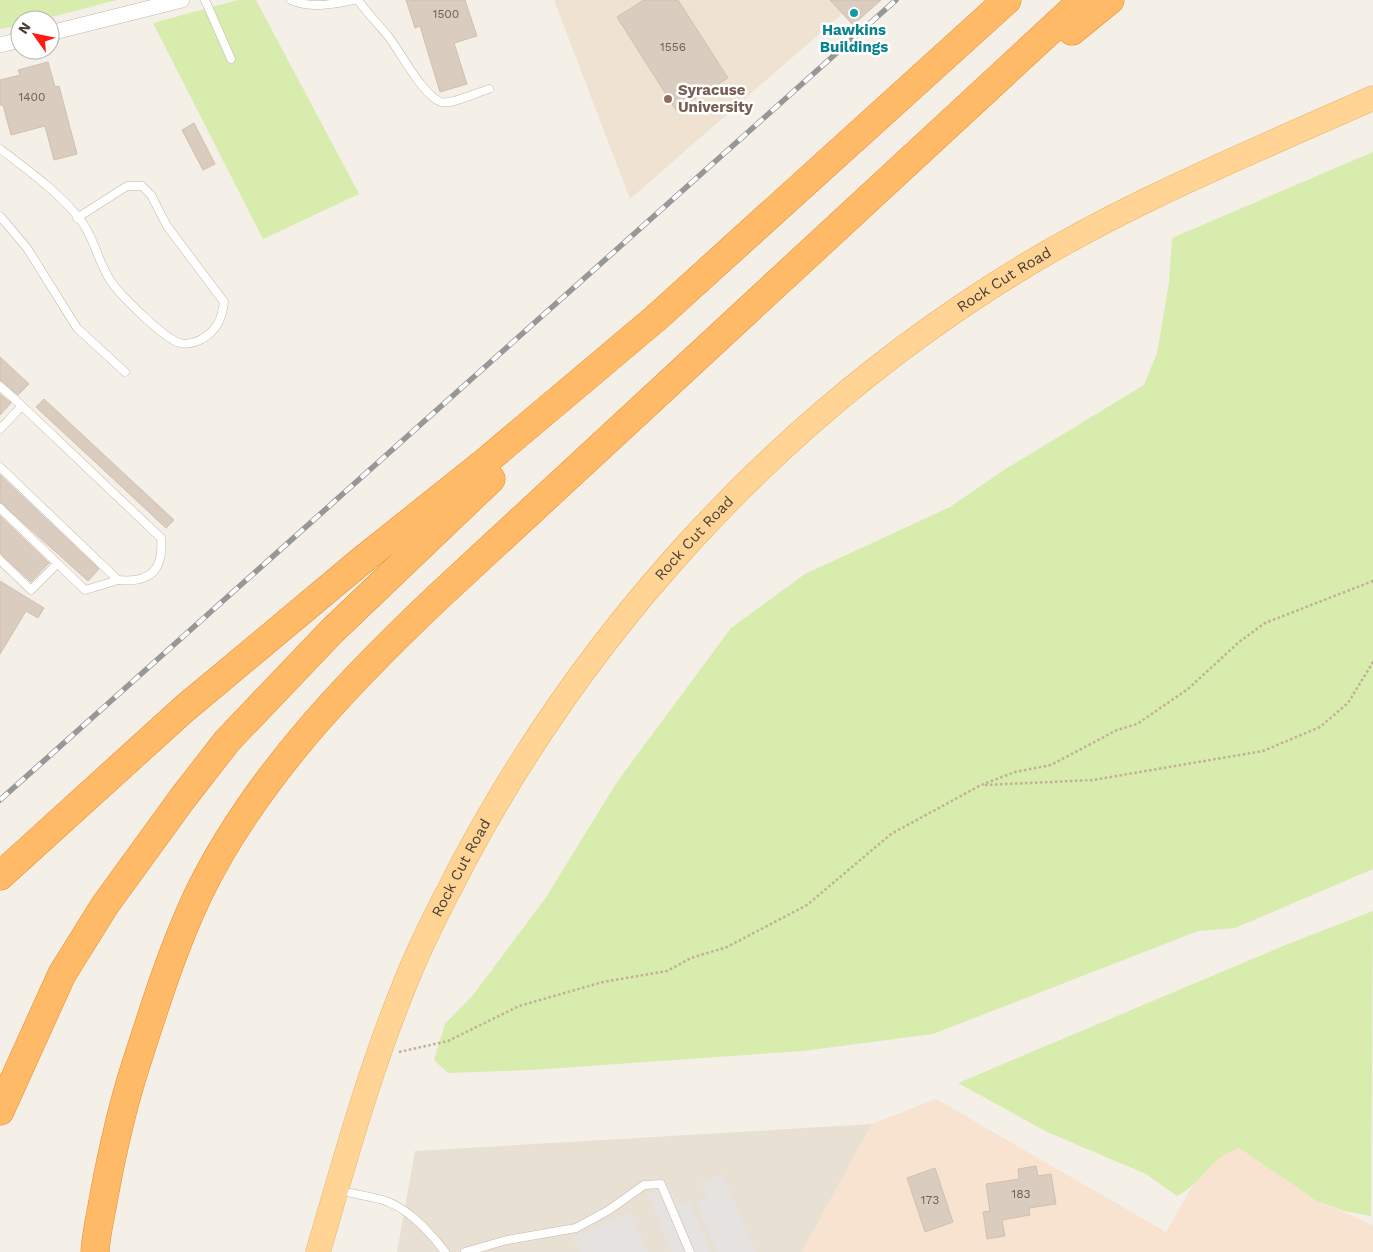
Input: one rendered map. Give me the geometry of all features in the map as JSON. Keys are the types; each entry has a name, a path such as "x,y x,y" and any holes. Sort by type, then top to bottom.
{"highway":[{"path":"0,876 184,709 345,574 485,462 656,318 1007,0"},
{"path":"95,1252 112,1152 128,1086 173,951 198,894 234,831 272,778 333,703 389,643 1083,0"},
{"path":"876,193 1110,0"},
{"path":"0,1111 7,1092 67,967 105,905 227,741 332,631 442,524 544,431 656,318"}],"main road":[{"name":"Rock Cut Road","path":"318,1252 364,1093 407,978 435,916 496,802 536,738 595,655 677,555 741,488 802,430 890,358 991,286 1112,216 1373,98"}],"street":[{"path":"60,30 182,0"}],"lane":[{"path":"205,0 231,59"},
{"path":"291,0 302,5 328,5 354,0"},
{"path":"358,0 386,34 430,95 441,102 451,102 489,88"},
{"path":"0,148 42,180 77,218 84,225 110,281 151,324 180,343 192,343 202,339 217,328 223,315 224,302 168,226 151,195 142,186 126,186 77,218"},
{"path":"0,216 27,248 77,328 125,372"},
{"path":"0,386 161,538 162,551 156,570 146,579 135,582 118,580 84,590 0,508"},
{"path":"0,429 22,406"},
{"path":"0,467 118,580"},
{"path":"0,560 32,590 57,564"},
{"path":"465,1252 508,1240 576,1228 609,1210 644,1185 661,1184 690,1252"},
{"path":"336,1190 384,1201 401,1209 434,1238 445,1252"}],"path":[{"path":"378,1056 448,1041 519,1006 603,982 667,971 691,958 727,947 807,904 891,834 981,785 1015,772 1051,765 1117,730 1137,724 1188,689 1239,642 1265,623 1306,605 1373,582"},
{"path":"981,785 1093,780 1263,751 1320,727 1348,703 1373,662"}],"shaded area":[{"name":"Syracuse University","path":"554,0 858,0 630,199"},
{"path":"936,1099 1166,1232 1190,1190 1207,1168 1223,1153 1239,1148 1317,1201 1373,1225 1373,1252 802,1252 872,1124"},
{"path":"872,1124 802,1252 397,1252 415,1151"},
{"path":"722,1174 756,1252 717,1252 696,1203 707,1198 701,1184"},
{"path":"669,1184 679,1206 689,1201 711,1252 672,1252 647,1194"},
{"path":"630,1212 648,1252 580,1252 573,1237"}],"green space":[{"path":"0,0 117,0 60,15 60,10 10,10 10,27 0,29"},
{"path":"238,0 256,0 359,194 263,239 153,23"},
{"path":"1373,152 1373,869 1235,928 1198,931 933,1034 803,1051 531,1070 448,1073 434,1060 445,1024 473,995 545,899 617,782 731,628 805,574 950,507 1004,470 1144,385 1157,353 1169,283 1172,238"},
{"path":"1373,911 1371,1216 1344,1211 1317,1201 1239,1148 1219,1158 1194,1184 1177,1196 1146,1174 1047,1132 958,1083 1288,944"}],"building":[{"path":"406,0 465,0 477,36 454,43 467,84 440,92 420,26 415,28"},
{"path":"644,0 678,0 728,78 676,110 617,17"},
{"name":"Hawkins Buildings","path":"830,0 881,0 853,25"},
{"path":"48,62 55,87 59,86 77,154 54,160 45,126 11,135 3,105 0,105 0,80 20,75 18,70"},
{"path":"194,123 215,164 203,170 182,130"},
{"path":"0,357 29,384 18,395 0,380"},
{"path":"0,394 11,403 0,415"},
{"path":"44,399 174,520 166,528 36,407"},
{"path":"0,475 99,569 88,581 0,502"},
{"path":"0,516 49,563 31,582 0,553"},
{"path":"0,581 44,608 38,618 26,611 0,654"},
{"path":"1036,1166 1038,1176 1051,1174 1056,1204 1029,1208 1030,1215 1002,1220 1005,1236 987,1239 983,1212 990,1211 986,1184 1019,1179 1018,1169"},
{"path":"935,1168 953,1222 925,1232 907,1178"}],"railway":[{"path":"0,800 896,0"}],"place":[{"name":"Hawkins Buildings","path":"854,13"},
{"name":"Syracuse University","path":"668,99"}]}
